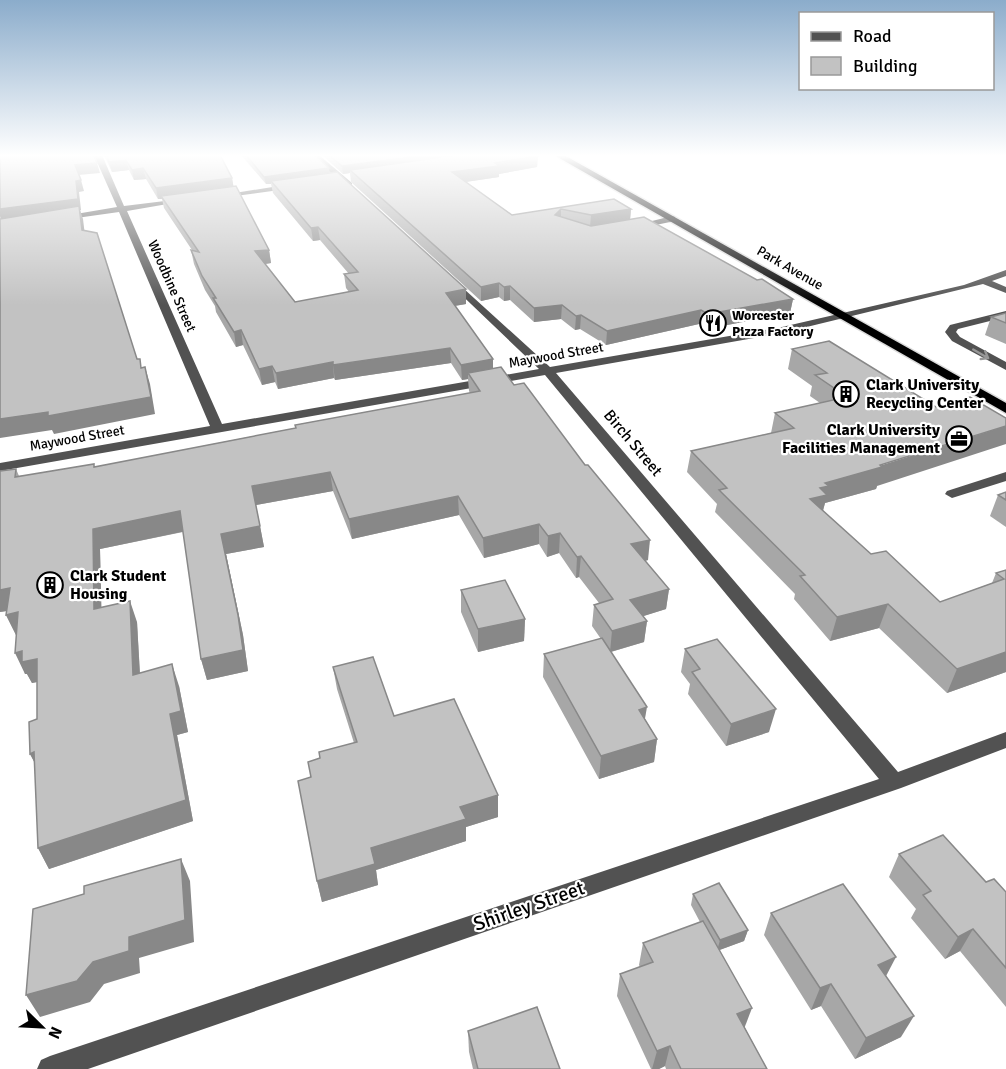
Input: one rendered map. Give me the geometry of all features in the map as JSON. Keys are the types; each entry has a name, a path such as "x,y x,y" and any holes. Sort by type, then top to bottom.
{"highway":[{"name":"Park Avenue","path":"647,205 1006,409"}],"street":[{"name":"Woodbine Street","path":"120,205 218,429"},
{"path":"58,218 155,205"},
{"path":"624,228 672,219"},
{"name":"Birch Street","path":"442,273 559,382 894,782"},
{"name":"Maywood Street","path":"0,467 782,330 967,287 1006,273"},
{"path":"983,281 1006,290"},
{"path":"1006,314 954,327 950,332 956,339 1006,368"},
{"path":"956,339 1006,322"},
{"path":"952,494 1006,476"},
{"name":"Shirley Street","path":"50,1069 894,782 1006,740"}],"building":[{"path":"0,205 32,205 0,209"},
{"path":"167,205 246,205 269,250 255,251 295,302 358,290 344,274 358,272 318,227 311,228 291,205 373,205 466,289 446,293 493,359 461,365 450,348 333,365 333,362 276,373 272,366 259,369 241,330 234,332 213,298 216,298 202,276 191,250 199,252"},
{"path":"389,205 498,205 512,215 576,205 624,205 631,209 591,215 561,209 555,215 591,226 644,217 757,280 762,279 793,299 708,314 701,310 607,331 581,315 576,316 562,305 534,308 510,286 504,287 499,283 481,287"},
{"path":"79,206 82,230 97,233 137,359 140,359 141,368 145,367 151,397 48,416 48,412 0,419 0,219"},
{"path":"1006,313 1006,323 991,317"},
{"path":"829,341 936,407 970,397 1006,418 1006,426 880,465 882,467 825,483 829,486 820,488 827,495 810,499 871,554 886,551 940,602 1004,579 996,573 1006,570 1006,652 957,669 888,604 837,617 800,576 805,575 719,490 727,488 691,451 794,428 775,413 847,397 815,375 827,373 792,349"},
{"path":"501,367 514,385 524,383 585,465 588,465 650,540 631,544 669,589 630,600 647,621 612,631 594,605 613,599 581,556 577,557 560,533 548,536 539,524 483,538 458,496 349,519 330,472 252,486 260,526 221,534 243,650 201,659 180,511 93,529 94,609 130,601 133,675 172,664 181,711 170,714 186,800 38,848 34,752 30,754 29,722 37,719 37,659 22,662 22,651 15,653 18,612 6,615 10,588 0,590 0,471 16,469 15,477 94,464 94,467 296,428 295,425 480,391 468,373"},
{"path":"1006,492 1006,500 998,495"},
{"path":"505,580 525,619 478,629 461,590"},
{"path":"602,638 647,707 639,710 657,739 601,756 544,654"},
{"path":"717,639 776,709 731,724 692,672 700,669 685,649"},
{"path":"373,657 394,716 454,699 498,795 460,807 466,819 371,848 375,864 317,881 298,781 311,777 308,762 320,758 319,752 357,742 333,667"},
{"path":"943,835 986,882 994,879 1006,892 1006,968 973,929 958,937 923,895 931,891 899,854"},
{"path":"181,859 185,920 129,937 129,951 93,962 77,981 26,995 33,909 84,894 84,886"},
{"path":"719,883 748,930 720,940 693,894"},
{"path":"843,884 896,957 878,965 914,1016 866,1038 831,984 820,988 771,913"},
{"path":"703,921 752,1008 737,1014 767,1069 681,1069 670,1046 657,1051 620,974 653,962 643,943"},
{"path":"537,1007 560,1069 478,1069 468,1031"}],"place":[{"name":"Worcester Pizza Factory","path":"713,323"},
{"name":"Clark University Recycling Center","path":"846,394"},
{"name":"Clark University Facilities Management","path":"959,439"},
{"name":"Clark Student Housing","path":"50,585"}]}
